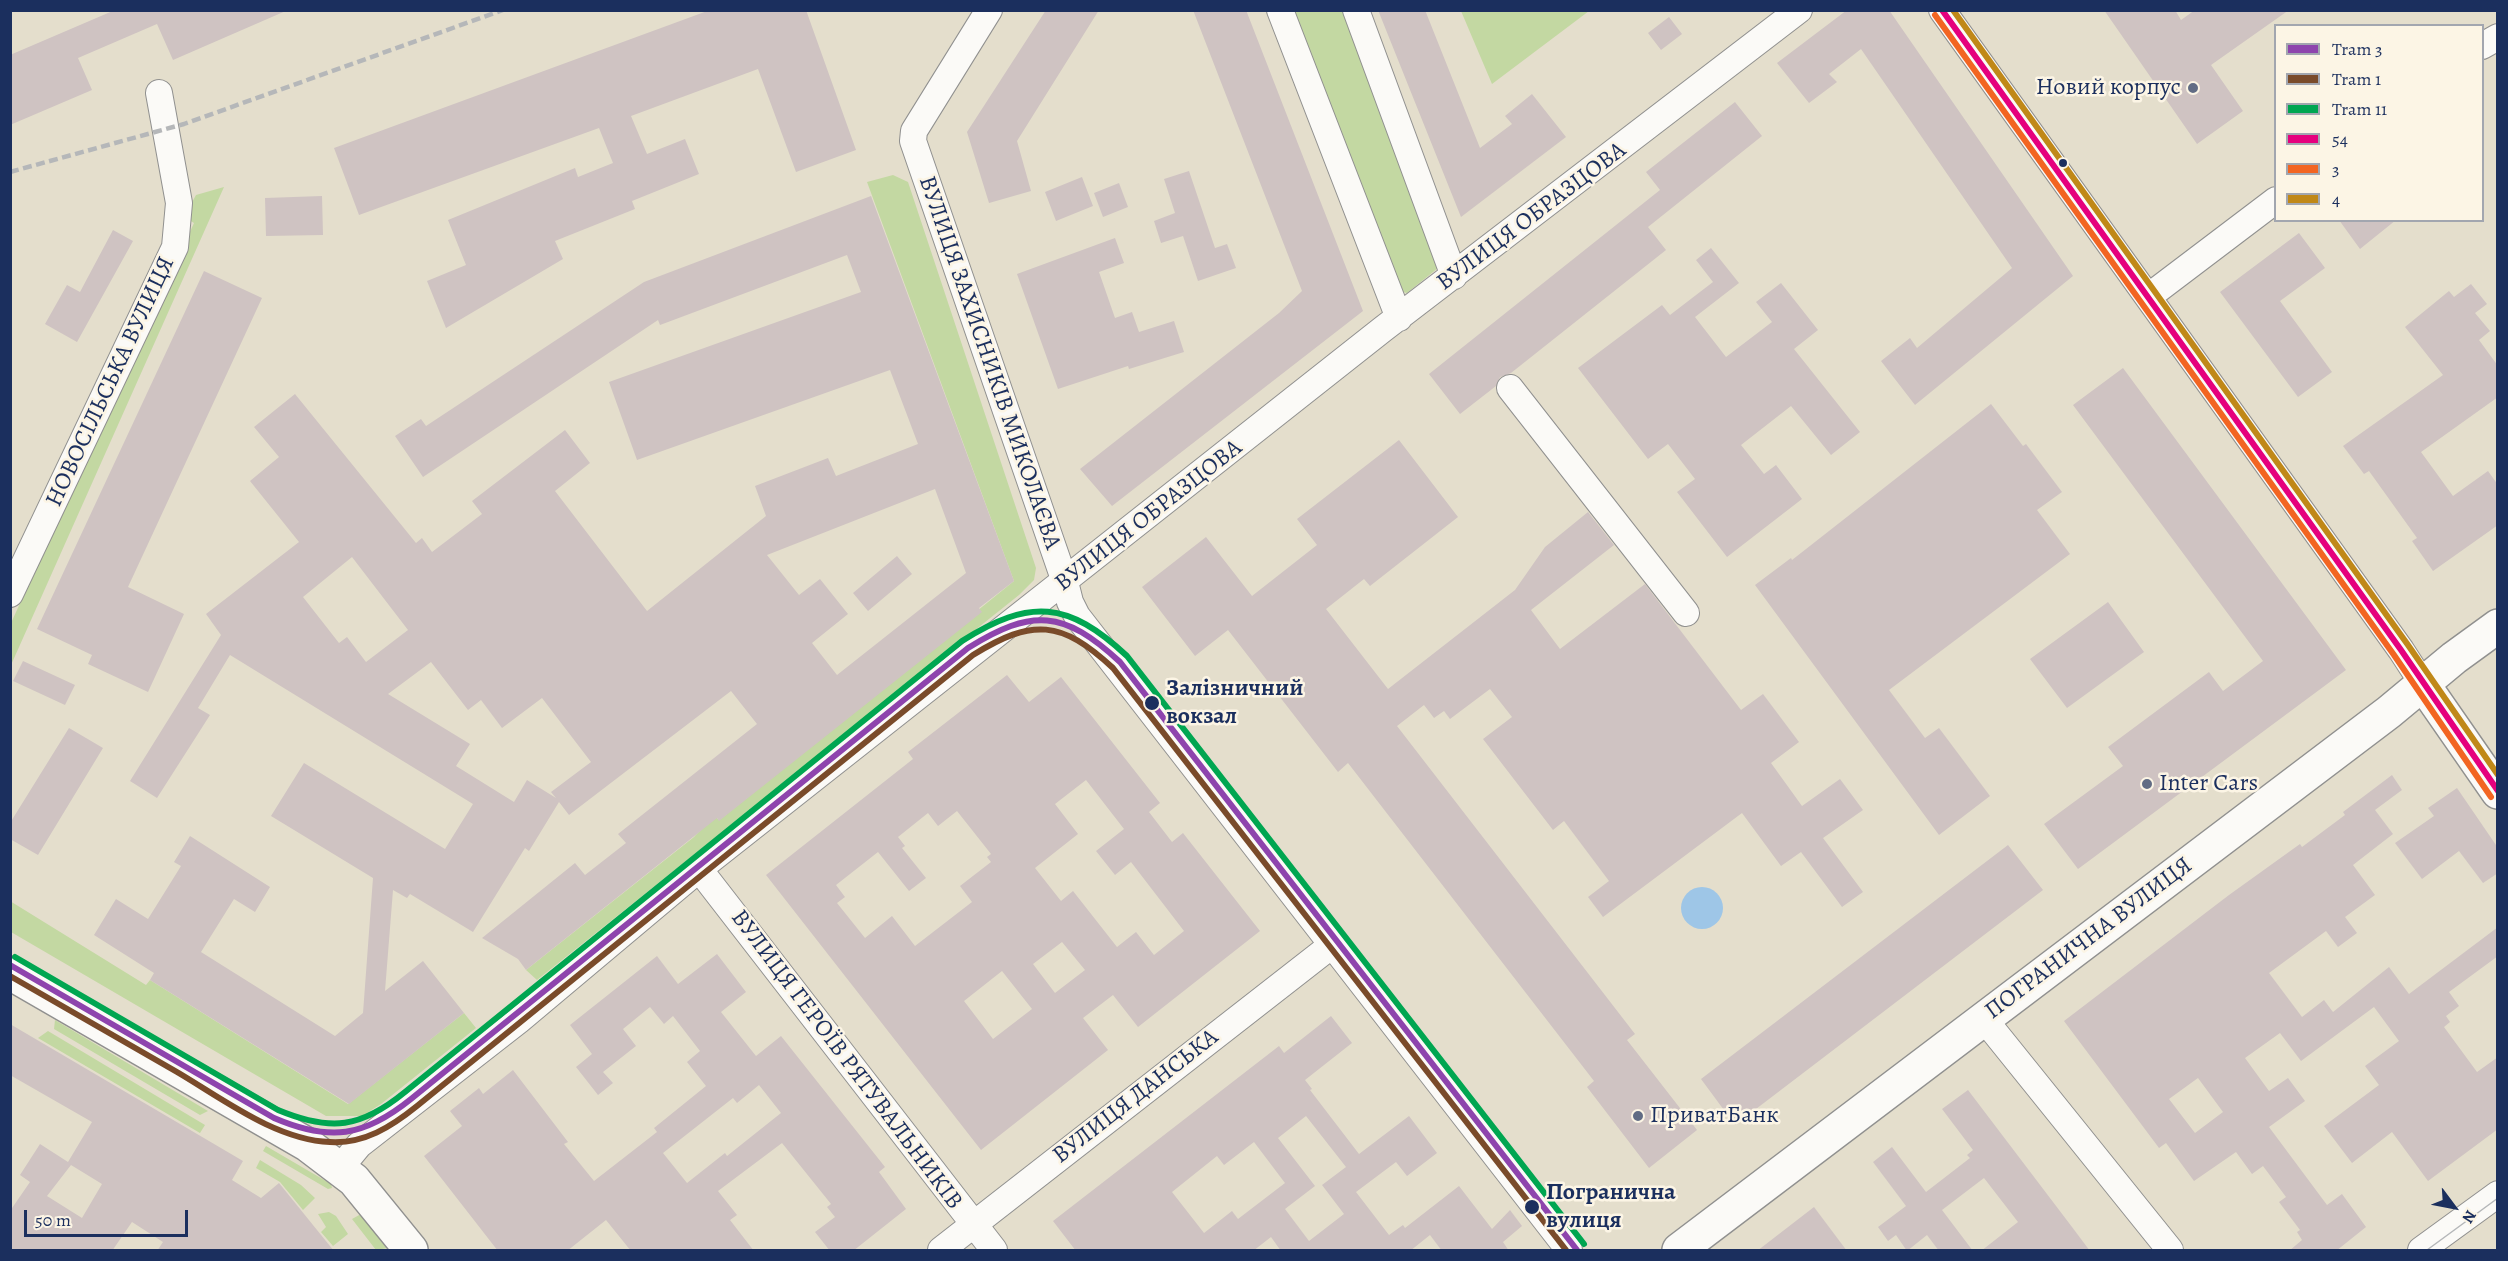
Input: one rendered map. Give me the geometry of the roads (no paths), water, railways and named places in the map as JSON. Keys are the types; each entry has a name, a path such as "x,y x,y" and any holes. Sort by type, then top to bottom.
{"main road":[{"name":"ПОГРАНИЧНА ВУЛИЦЯ","path":"1679,1251 2389,712 2498,626"},
{"path":"2423,684 2498,792"},
{"path":"10,973 271,1121 340,1168 357,1183 411,1251"}],"street":[{"name":"ВУЛИЦЯ ЗАХИСНИКІВ МИКОЛАЄВА","path":"989,10 914,131 913,141 1070,602 1077,616 1569,1251"},
{"path":"1280,10 1399,318"},
{"path":"1356,10 1454,276"},
{"name":"ВУЛИЦЯ ОБРАЗЦОВА","path":"340,1168 369,1136 518,1021 699,869 1399,318 1799,10"},
{"path":"1942,10 2401,650 2423,684"},
{"path":"2484,45 2498,37"},
{"name":"НОВОСІЛЬСЬКА ВУЛИЦЯ","path":"10,594 175,248 179,203 159,93"},
{"path":"2148,297 2274,202"},
{"path":"1510,388 1686,613"},
{"name":"ВУЛИЦЯ ГЕРОЇВ РЯТУВАЛЬНИКІВ","path":"699,869 994,1251"},
{"name":"ВУЛИЦЯ ДАНСЬКА","path":"941,1251 1332,945"},
{"path":"1984,1019 2170,1251"},
{"path":"2421,1251 2498,1194"}],"water":[{"path":"1702,887 1717,893 1723,908 1717,923 1702,929 1687,923 1681,908 1687,893"}],"tram line":[{"name":"11","path":"15,957 278,1110 314,1122 345,1123 359,1119 374,1113 405,1092 962,641 1008,617 1029,612 1048,612 1067,616 1086,624 1127,656 1584,1244"},
{"name":"3","path":"10,965 274,1118 294,1126 330,1133 362,1128 394,1112 411,1099 968,648 1011,626 1029,621 1047,620 1082,632 1120,662 1577,1250"},
{"name":"1","path":"10,976 270,1126 310,1140 342,1142 366,1137 397,1121 417,1106 973,655 1013,635 1030,630 1046,630 1062,633 1078,641 1113,668 1566,1250"},
{"path":"2427,1250 2498,1198"}],"railway":[{"path":"10,172 184,124 503,10"}],"place":[{"name":"Новий корпус","path":"2193,88"},
{"name":"Залізничний вокзал","path":"1152,703"},
{"name":"Inter Cars","path":"2147,784"},
{"name":"ПриватБанк","path":"1638,1116"},
{"name":"Погранична вулиця","path":"1532,1207"}]}
